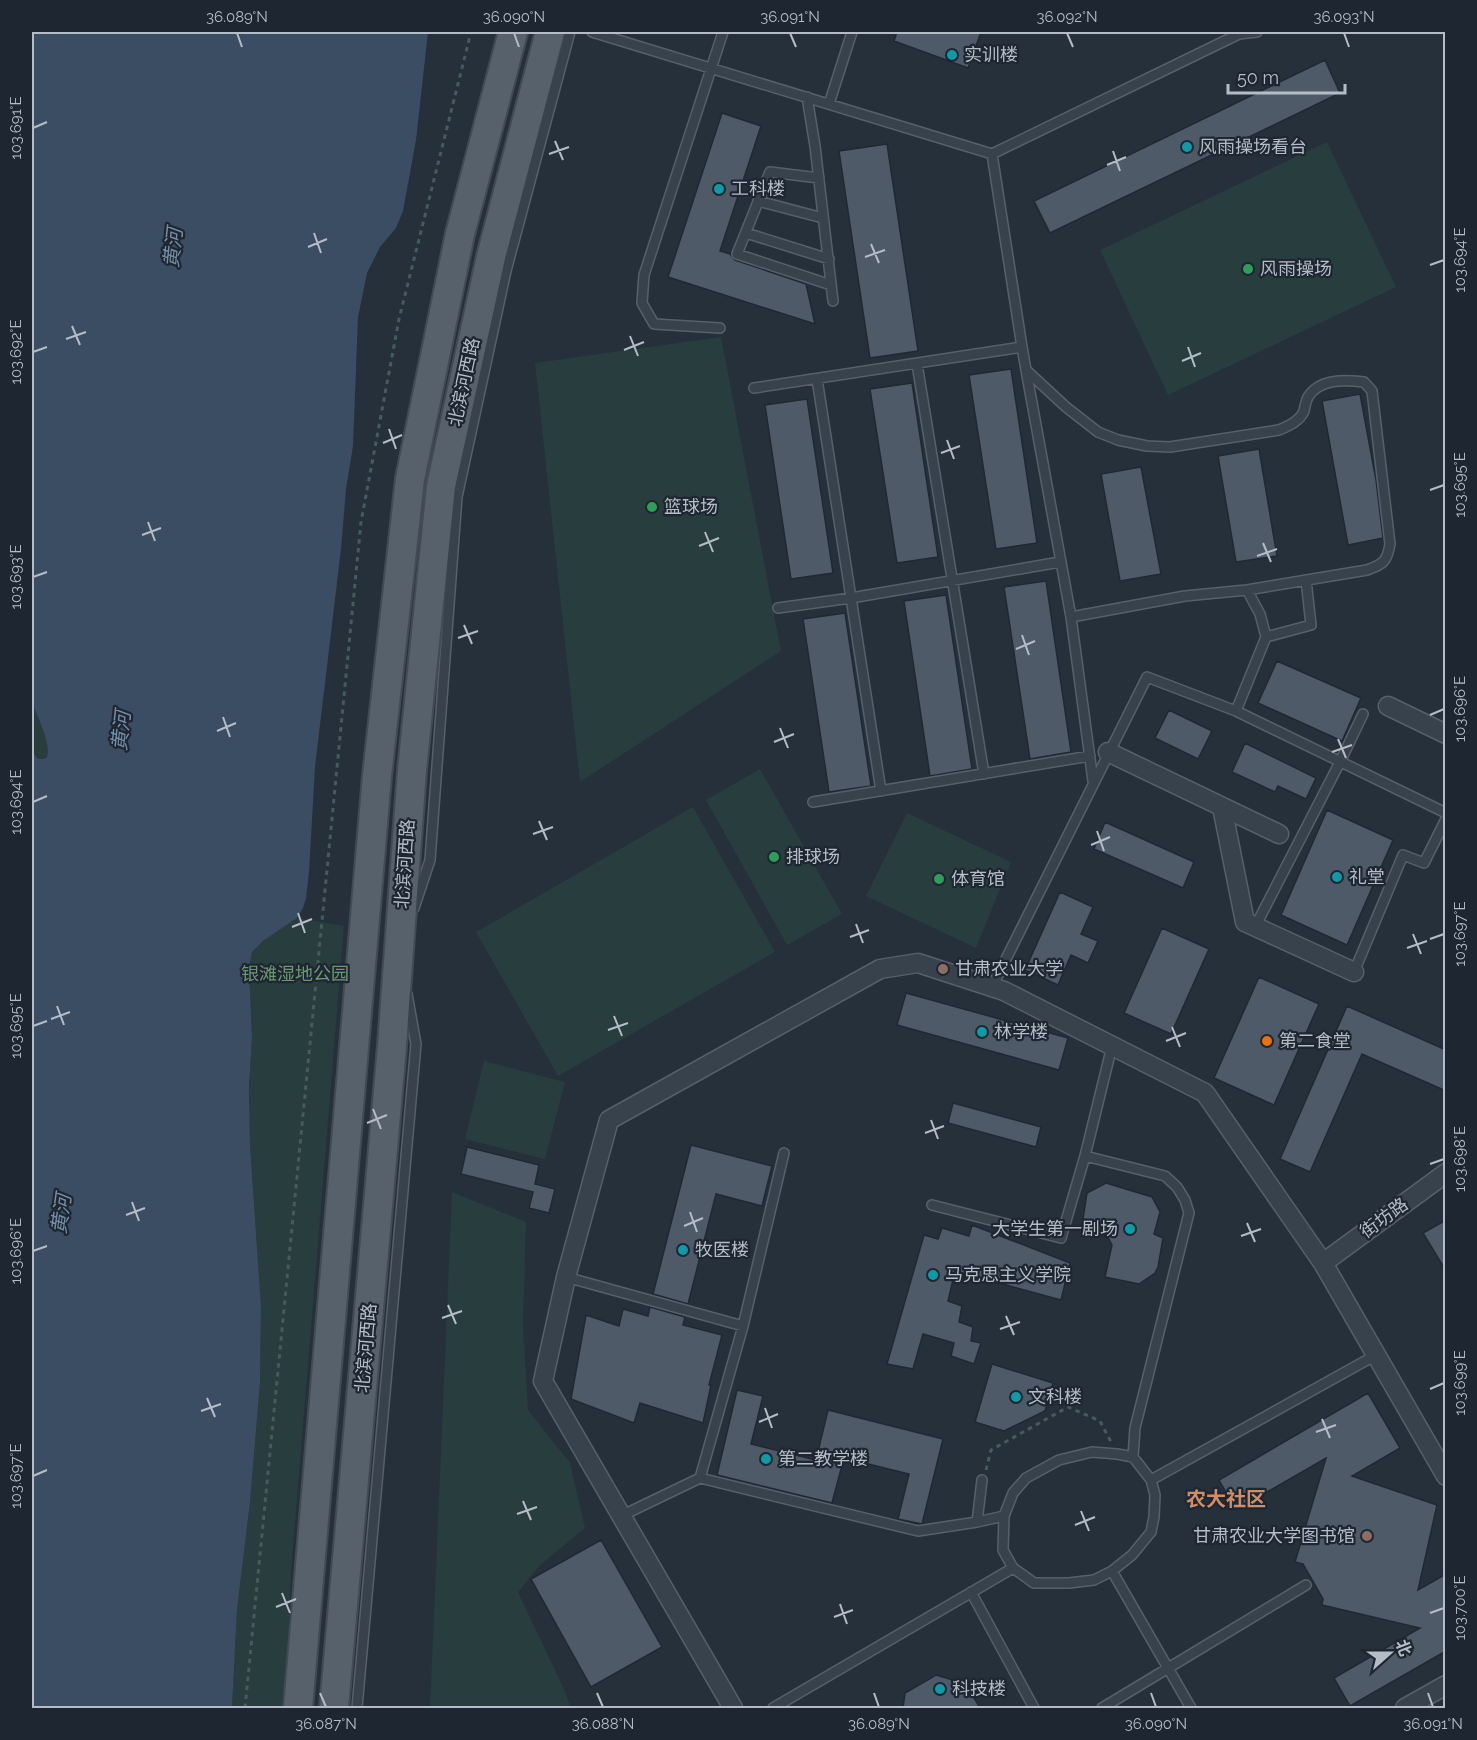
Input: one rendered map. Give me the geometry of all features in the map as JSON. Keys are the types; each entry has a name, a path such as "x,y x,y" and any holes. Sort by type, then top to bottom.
{"main road":[{"name":"北滨河西路","path":"298,1708 377,776 410,479 460,234 513,32"},
{"name":"北滨河西路","path":"334,1708 400,949 412,770 441,486 491,257 550,32"},
{"path":"363,944 400,949"}],"street":[{"path":"1388,706 1446,734"},
{"path":"1099,754 1280,834"},
{"path":"1222,807 1245,922 1354,972"},
{"path":"733,1708 543,1381 566,1277 609,1120 880,969 918,963 992,987 1205,1093 1323,1263 1446,1476"},
{"name":"街坊路","path":"1323,1263 1446,1173"},
{"path":"1405,1708 1446,1685"}],"lane":[{"path":"357,1708 416,1044 400,949 430,860 457,498 506,271 570,32"},
{"path":"592,32 992,154 1239,34 1257,32"},
{"path":"720,328 654,324 642,303 644,275 723,32"},
{"path":"828,104 852,32"},
{"path":"807,97 833,301"},
{"path":"992,154 1022,347 1060,562 1099,754 1093,782"},
{"path":"819,178 770,172 737,254 831,285"},
{"path":"758,201 823,218"},
{"path":"746,233 828,259"},
{"path":"754,388 1022,347"},
{"path":"917,364 984,774"},
{"path":"1026,370 1066,407 1098,432 1118,440 1147,446 1170,447 1279,430 1292,424 1303,414 1308,398 1319,386 1342,379 1364,382 1372,391 1390,544 1387,558 1380,565 1367,570 1247,590 1185,596 1071,617"},
{"path":"817,379 881,791"},
{"path":"778,608 851,598 1060,562"},
{"path":"1266,637 1311,625 1306,580"},
{"path":"1236,711 1266,637 1260,614 1247,590"},
{"path":"992,987 1093,782 1099,754 1147,677 1236,711 1446,813"},
{"path":"1255,927 1363,714"},
{"path":"813,802 1099,754"},
{"path":"1354,972 1403,855 1424,863 1446,819"},
{"path":"932,1205 1061,1238 1085,1156 1112,1046"},
{"path":"700,1478 743,1326 784,1153"},
{"path":"1085,1156 1165,1176 1177,1187 1185,1200 1188,1213 1135,1428 1133,1457"},
{"path":"566,1277 743,1326"},
{"path":"1152,1480 1376,1355"},
{"path":"1092,1452 1133,1457 1152,1480 1155,1495 1151,1532 1132,1555 1112,1571 1094,1580 1069,1583 1034,1583 1013,1568 1003,1550 1004,1516 1013,1493 1026,1478 1059,1460 1092,1452"},
{"path":"621,1516 700,1478 918,1532 1004,1516"},
{"path":"977,1522 982,1480"},
{"path":"773,1708 1013,1568"},
{"path":"1112,1571 1191,1708"},
{"path":"1102,1708 1306,1586"},
{"path":"971,1592 1034,1708"}],"path":[{"path":"245,1708 361,522 399,319 471,32"},
{"path":"982,1480 991,1450 1068,1407 1100,1421 1117,1454"}],"green space":[{"name":"风雨操场","path":"1327,142 1396,287 1168,395 1100,250"},
{"name":"篮球场","path":"721,337 781,651 580,782 535,363"},
{"path":"32,702 47,744 47,757 44,759 38,759 32,751"},
{"name":"排球场","path":"760,769 842,914 787,945 706,800"},
{"path":"693,807 775,952 558,1076 476,932"},
{"name":"体育馆","path":"907,813 1011,862 976,948 866,896"},
{"name":"银滩湿地公园","path":"297,918 344,926 291,1572 286,1708 232,1708 237,1610 250,1502 260,1383 261,1306 250,1145 249,1087 252,1036 249,969 252,952 263,941"},
{"path":"484,1061 565,1082 545,1159 465,1139"},
{"path":"452,1192 526,1222 523,1325 528,1410 570,1463 585,1528 540,1565 518,1592 571,1708 430,1708"}],"water":[{"name":"黄河","path":"32,32 428,32 416,140 403,211 396,228 380,247 367,273 358,317 353,446 346,489 315,767 306,898 297,918 263,941 252,952 249,969 252,1036 249,1087 250,1145 261,1306 260,1383 250,1502 237,1610 232,1708 32,1708 32,751 38,759 44,759 48,751 32,702"}],"building":[{"name":"实训楼","path":"897,32 981,32 968,68 894,41"},
{"name":"风雨操场看台","path":"1325,60 1340,93 1050,233 1034,201"},
{"name":"工科楼","path":"722,113 761,126 720,251 730,254 735,260 806,284 815,324 668,277"},
{"path":"887,144 918,351 870,358 839,151"},
{"path":"1011,369 1037,543 996,549 969,375"},
{"path":"912,383 938,557 897,563 870,389"},
{"path":"1360,394 1376,480 1383,538 1348,545 1322,401"},
{"path":"807,399 833,573 791,579 765,405"},
{"path":"1259,449 1277,556 1236,562 1218,456"},
{"path":"1141,467 1161,574 1120,581 1101,474"},
{"path":"1046,581 1071,752 1030,759 1004,587"},
{"path":"946,595 972,769 930,776 904,601"},
{"path":"845,613 871,786 829,792 803,619"},
{"path":"1277,661 1361,698 1342,741 1258,703"},
{"path":"1169,710 1212,731 1198,759 1155,738"},
{"path":"1245,743 1316,778 1306,799 1278,786 1275,792 1232,772"},
{"name":"礼堂","path":"1327,810 1393,840 1347,945 1281,915"},
{"path":"1105,822 1194,862 1183,888 1094,849"},
{"path":"1060,892 1093,907 1081,934 1098,941 1088,963 1071,955 1058,985 1025,970"},
{"path":"1162,928 1209,949 1171,1034 1124,1013"},
{"name":"第二食堂","path":"1259,977 1319,1004 1274,1105 1214,1078"},
{"name":"林学楼","path":"906,993 1068,1038 1059,1070 897,1025"},
{"path":"1347,1006 1446,1050 1446,1091 1362,1054 1310,1172 1280,1159"},
{"path":"953,1103 1041,1127 1036,1147 948,1123"},
{"name":"牧医楼","path":"691,1145 772,1166 762,1206 716,1194 688,1304 653,1294"},
{"path":"467,1147 539,1165 535,1184 555,1189 549,1213 529,1208 533,1192 461,1174"},
{"name":"大学生第一剧场","path":"1106,1183 1152,1197 1160,1212 1154,1234 1163,1238 1158,1267 1155,1273 1139,1284 1105,1277 1112,1245 1101,1224 1083,1219 1087,1193"},
{"path":"1446,1220 1446,1271 1423,1233"},
{"path":"972,1225 1070,1263 1061,1300 955,1271 948,1301 962,1306 959,1322 973,1327 971,1341 981,1343 974,1364 951,1356 954,1343 923,1334 913,1369 887,1364 924,1235 938,1239 942,1228 969,1236"},
{"path":"650,1307 685,1317 683,1325 722,1335 709,1385 711,1385 703,1423 640,1403 634,1423 571,1399 586,1315 619,1326 623,1309 648,1316"},
{"name":"文科楼","path":"992,1364 1053,1383 1045,1411 1004,1431 975,1422"},
{"name":"第二教学楼","path":"737,1390 763,1396 751,1444 816,1460 828,1410 943,1439 922,1524 898,1519 909,1474 844,1458 832,1503 717,1475"},
{"name":"甘肃农业大学图书馆","path":"1368,1393 1400,1448 1352,1476 1437,1505 1418,1590 1446,1574 1446,1651 1350,1706 1334,1678 1420,1628 1322,1605 1323,1599 1303,1564 1295,1562 1326,1458 1236,1510 1219,1480"},
{"path":"601,1540 662,1647 591,1687 531,1579"},
{"name":"科技楼","path":"936,1675 966,1684 980,1708 903,1708 905,1693"}],"place":[{"name":"实训楼","path":"952,55"},
{"name":"风雨操场看台","path":"1187,147"},
{"name":"工科楼","path":"719,189"},
{"name":"风雨操场","path":"1248,269"},
{"name":"篮球场","path":"652,507"},
{"name":"排球场","path":"774,857"},
{"name":"礼堂","path":"1337,877"},
{"name":"体育馆","path":"939,879"},
{"name":"甘肃农业大学","path":"943,969"},
{"name":"林学楼","path":"982,1032"},
{"name":"第二食堂","path":"1267,1041"},
{"name":"大学生第一剧场","path":"1130,1229"},
{"name":"牧医楼","path":"683,1250"},
{"name":"马克思主义学院","path":"933,1275"},
{"name":"文科楼","path":"1016,1397"},
{"name":"第二教学楼","path":"766,1459"},
{"name":"甘肃农业大学图书馆","path":"1367,1536"},
{"name":"科技楼","path":"940,1689"}],"district":[{"name":"农大社区","path":"1226,1499"}]}
